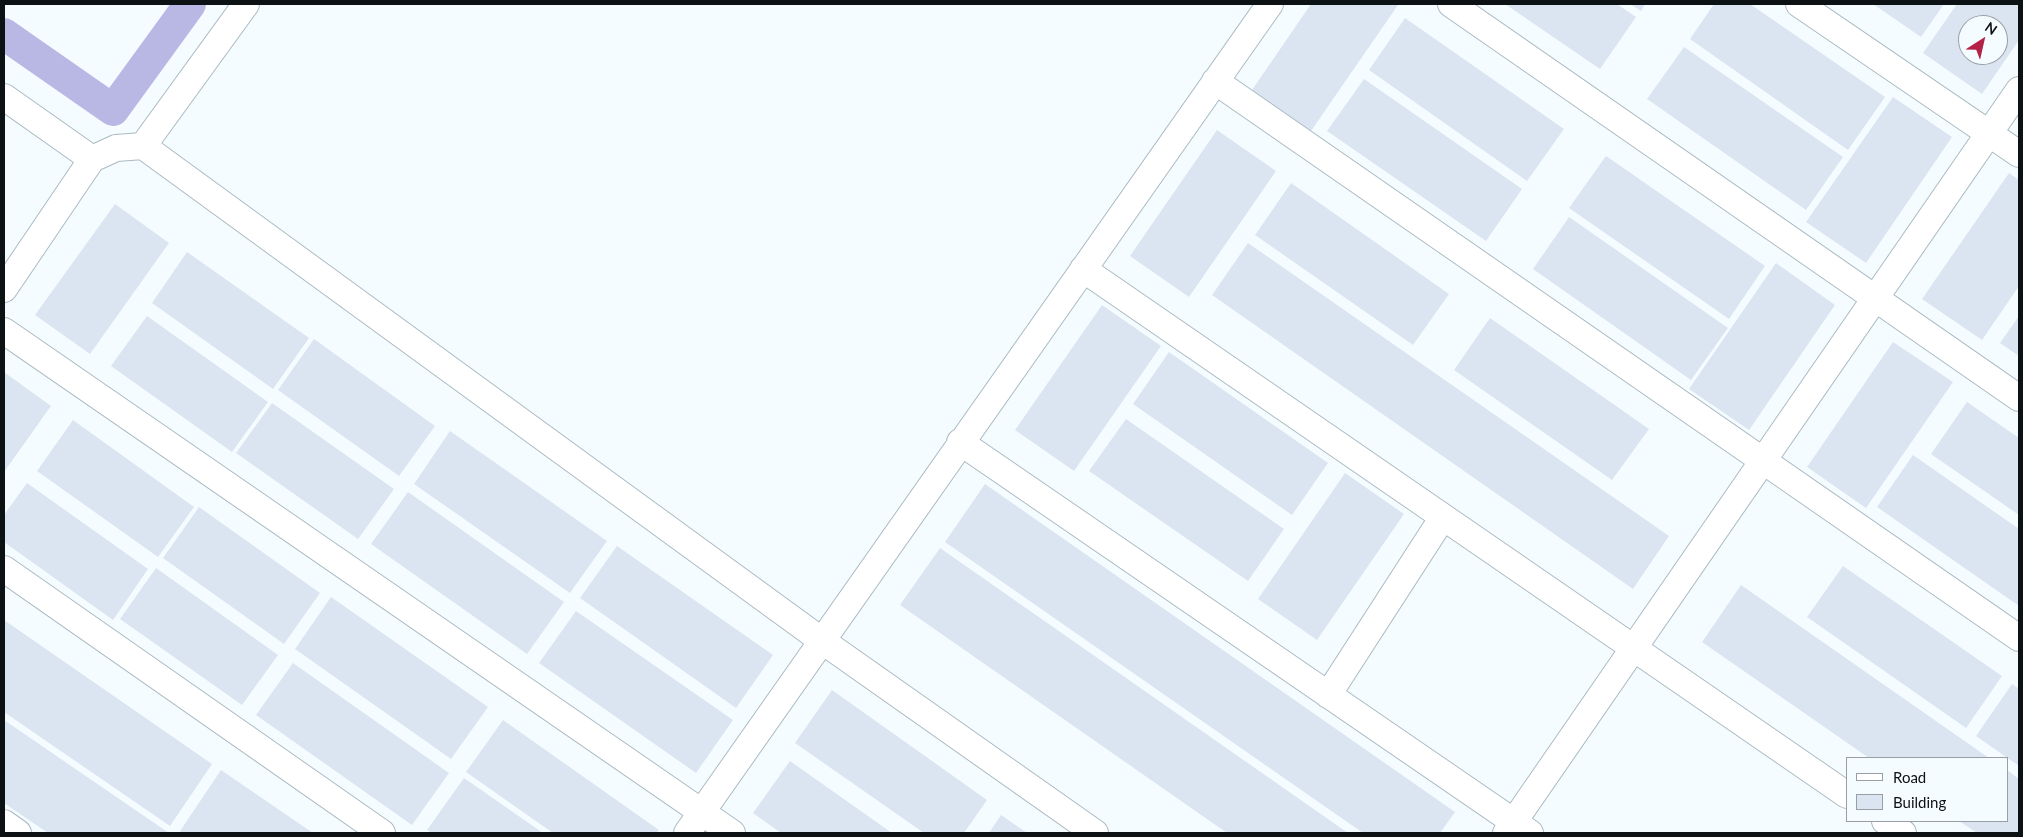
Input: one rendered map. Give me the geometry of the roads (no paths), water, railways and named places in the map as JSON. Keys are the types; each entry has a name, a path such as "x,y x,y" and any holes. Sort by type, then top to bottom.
{"street":[{"path":"143,146 246,4"},
{"path":"686,833 1270,4"},
{"path":"1451,4 2019,398"},
{"path":"1799,4 2019,154"},
{"path":"1215,81 2019,638"},
{"path":"960,442 1328,694 1516,830 1634,648 2019,90"},
{"path":"4,97 92,158"},
{"path":"4,289 92,158 116,148 143,146 821,640 1095,833"},
{"path":"1083,269 1846,794"},
{"path":"4,331 732,833"},
{"path":"1328,694 1444,518"},
{"path":"4,569 382,833"},
{"path":"1886,822 1903,833"},
{"path":"4,823 18,833"}],"waterway":[{"path":"4,34 113,110 190,4"}]}
